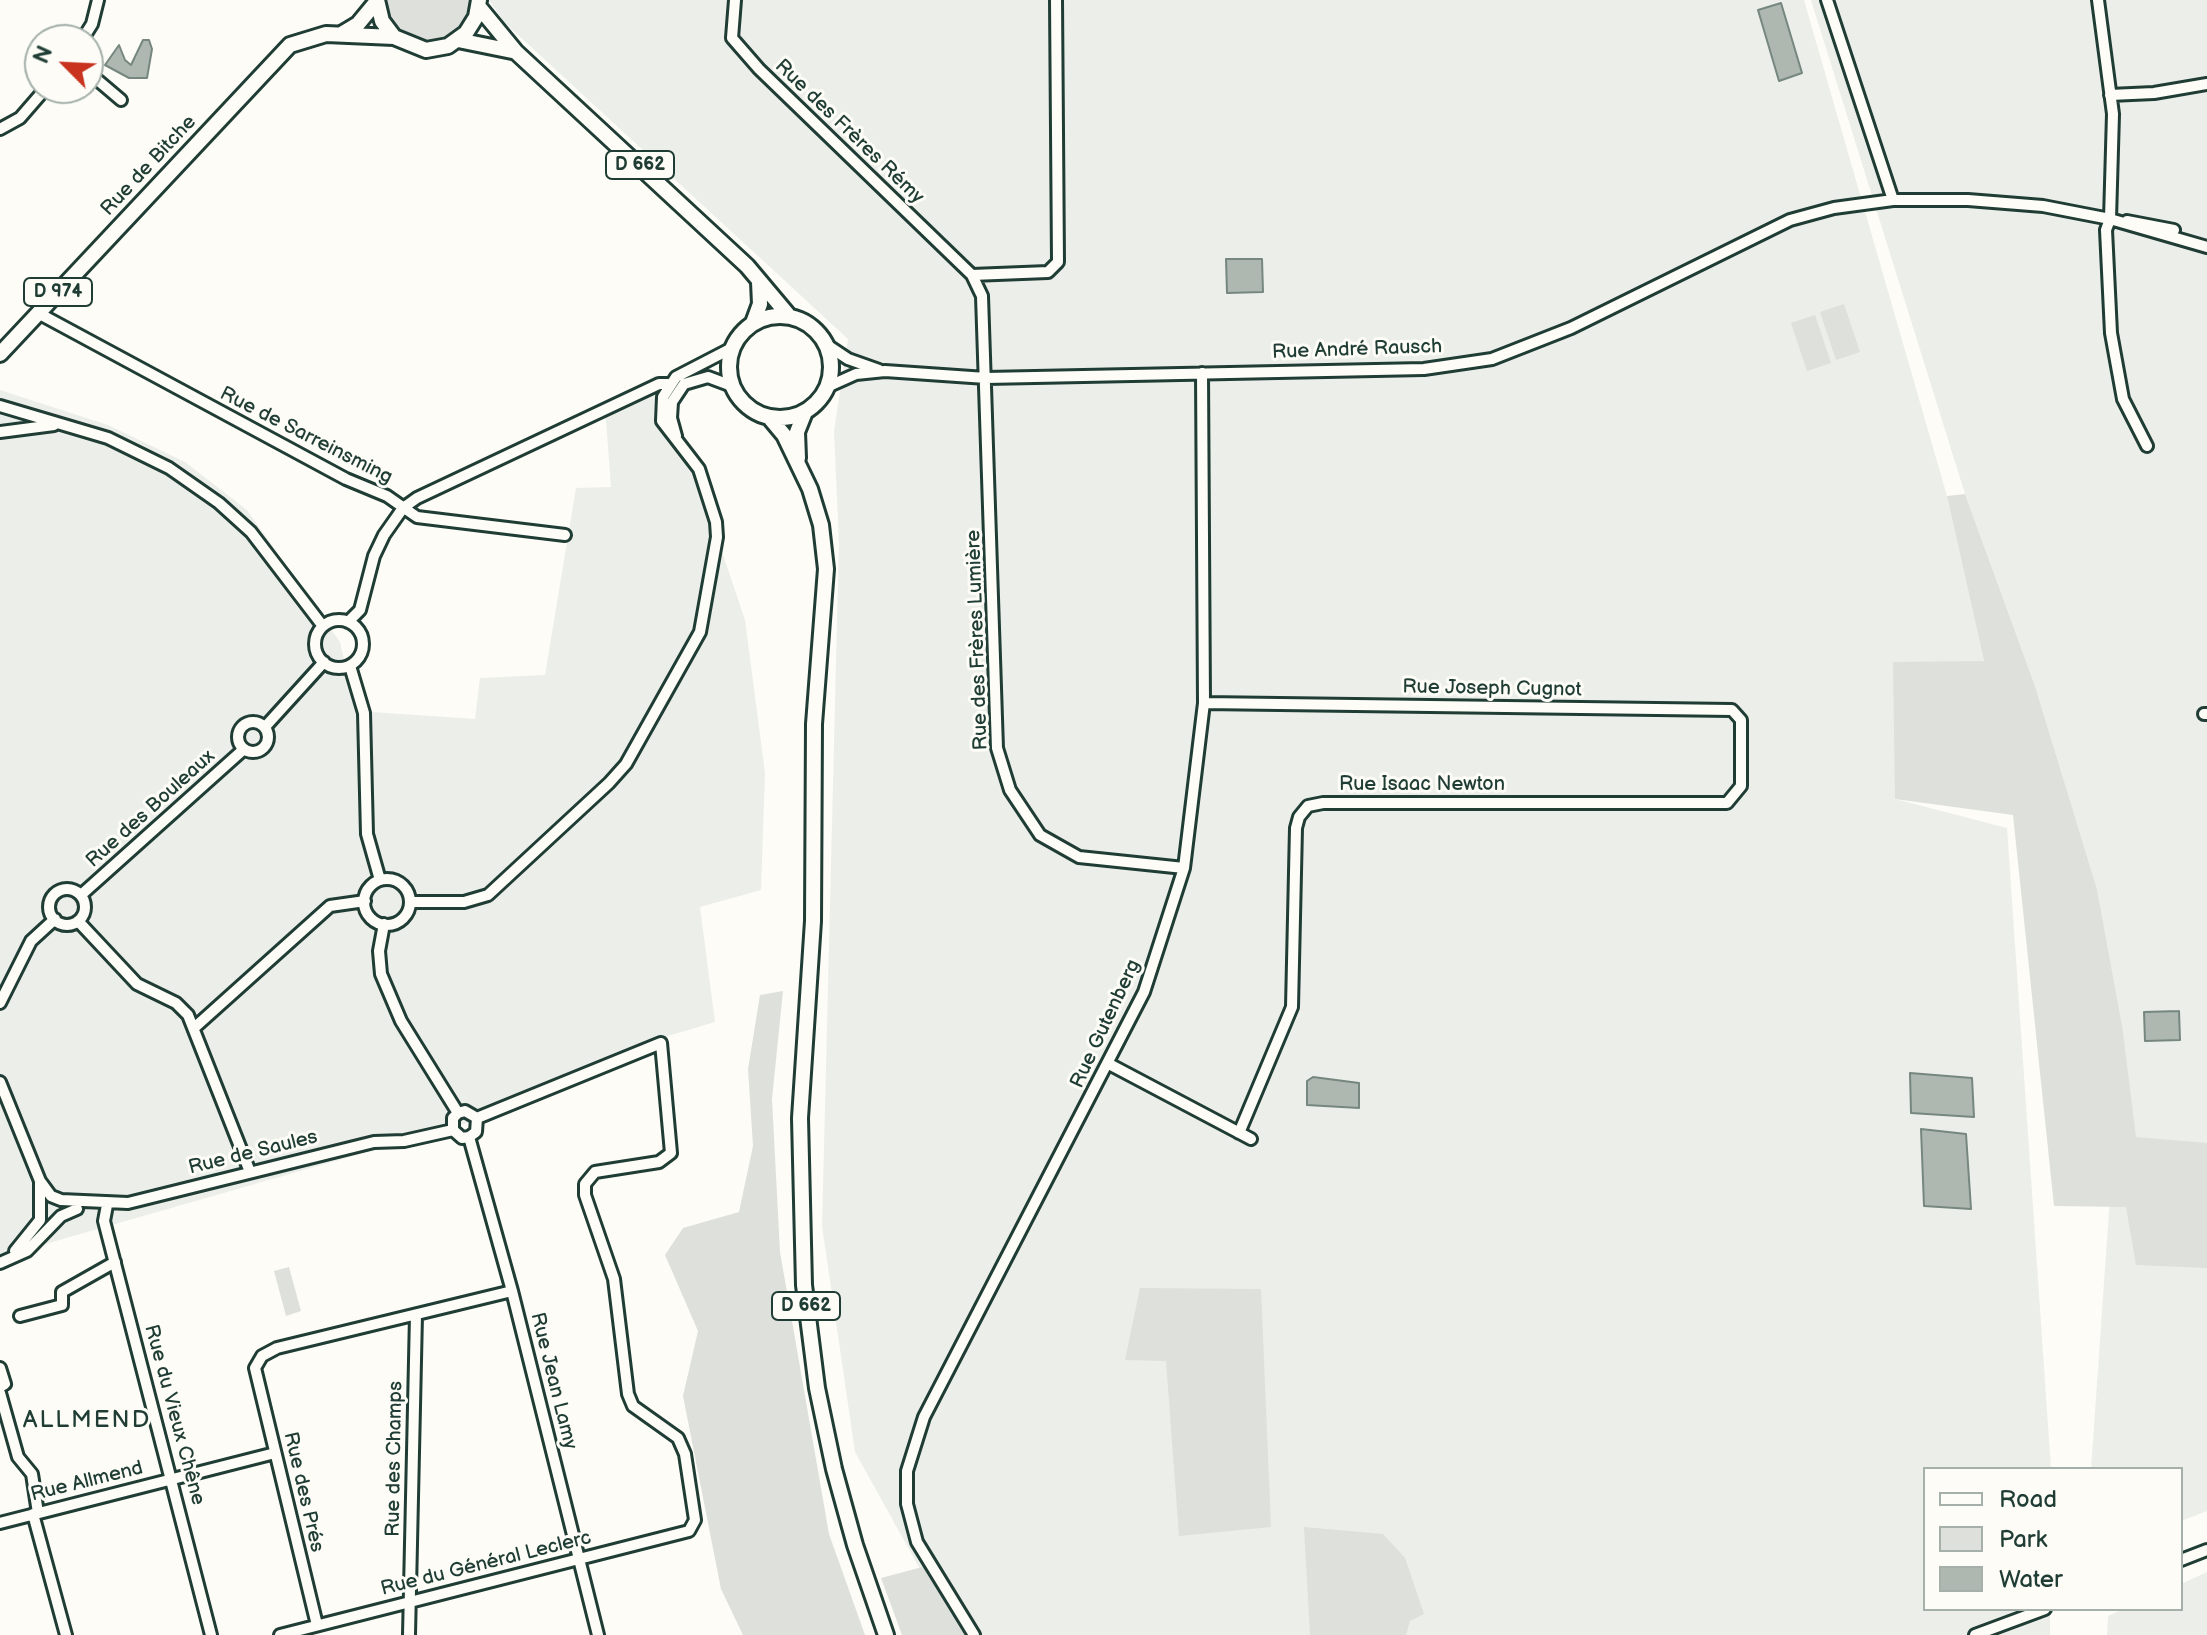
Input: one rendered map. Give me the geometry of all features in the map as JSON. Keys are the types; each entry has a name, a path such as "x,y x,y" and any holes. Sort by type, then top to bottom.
{"main road":[{"path":"343,33 358,24 377,0"},
{"path":"377,0 382,21 394,37"},
{"path":"458,40 472,26 479,4"},
{"name":"D 662","path":"479,4 516,52 747,266 789,316"},
{"name":"Rue de Bitche","path":"0,354 290,45 310,36 343,33 394,37 426,50 458,40"},
{"path":"458,40 516,52"},
{"path":"753,323 771,317 789,316 807,323 827,345 831,366 827,387 805,412 787,418 769,417 747,406 732,386 729,361 732,348 753,323 760,304 759,282"},
{"name":"D 662","path":"799,464 797,432 805,412"},
{"name":"D 662","path":"769,417 784,435 799,464 821,525 826,569 814,724 813,921 800,1118 803,1273 817,1388 834,1469 855,1545 886,1635"}],"street":[{"path":"92,24 98,0"},
{"name":"Rue des Frères Rémy","path":"735,0 732,38 768,78 972,275"},
{"path":"986,378 982,296 972,275 1048,272 1058,262 1056,0"},
{"path":"1827,0 1893,200"},
{"path":"2098,0 2110,95 2113,220 2106,230 2111,333 2123,399 2147,446"},
{"path":"2110,95 2154,93 2207,84"},
{"path":"104,86 121,100"},
{"path":"0,129 20,118 32,104"},
{"name":"Rue André Rausch","path":"827,387 856,374 885,371 986,378 1424,369 1492,359 1571,328 1790,220 1834,208 1893,200 1999,202 2113,220"},
{"path":"2113,220 2138,221 2207,239"},
{"path":"2113,220 2207,247"},
{"name":"Rue de Sarreinsming","path":"38,313 346,479 387,496 403,508 417,498 659,384 669,384 690,368 732,348"},
{"name":"Rue André Rausch","path":"827,345 860,364 885,371"},
{"name":"Rue Gutenberg","path":"974,1635 925,1559 911,1525 905,1489 910,1453 924,1417 1144,992 1184,868 1204,703 1202,373"},
{"path":"676,438 671,418 672,402 684,384 708,377 732,386"},
{"name":"Rue des Frères Lumière","path":"986,378 997,748 1010,790 1040,835 1079,857 1184,868"},
{"path":"410,902 464,902 488,895 609,783 626,764 700,632 706,608 716,522 699,469 666,429 661,412 669,384"},
{"path":"0,406 122,445 169,468 219,503 279,564 322,625"},
{"path":"0,432 59,424"},
{"path":"348,622 365,601 374,556 403,508 417,517 565,535"},
{"path":"350,666 334,667 324,662 315,650 314,642 322,625 333,620 348,622 359,631 363,646 350,666 364,713 367,834 380,880"},
{"name":"Rue des Bouleaux","path":"265,727 324,662"},
{"name":"Rue Joseph Cugnot","path":"1204,703 1732,710 1741,720 1741,753"},
{"name":"Rue des Bouleaux","path":"257,722 265,727 268,735 264,747 256,752 244,749 238,737 244,725 257,722"},
{"name":"Rue des Bouleaux","path":"81,895 244,749"},
{"name":"Rue Isaac Newton","path":"1239,1133 1292,1007 1296,828 1299,817 1308,806 1323,803 1712,805 1727,803 1741,786 1741,753"},
{"path":"380,880 402,884 410,902 402,919 384,924 369,915 365,901 368,890 380,880"},
{"path":"71,889 81,895 84,911 78,921 67,924 55,919 50,907 55,894 71,889"},
{"path":"194,1028 330,906 365,901"},
{"path":"0,1003 31,941 55,919"},
{"path":"78,921 137,984 176,1003 194,1028 250,1172"},
{"path":"384,924 379,951 381,974 401,1021 458,1113"},
{"name":"Rue du Général Leclerc","path":"280,1635 689,1531 695,1520 685,1454 678,1438 633,1406 628,1394 614,1279 585,1195 585,1184 595,1172 659,1162 671,1153 661,1043 477,1118"},
{"path":"1109,1064 1251,1139"},
{"path":"0,1082 40,1181 51,1196 61,1200"},
{"path":"465,1111 477,1118 476,1132 469,1137 462,1138 453,1130 453,1118 458,1113 465,1111"},
{"name":"Rue de Saules","path":"61,1200 107,1205 128,1203 374,1142 404,1141 453,1130"},
{"name":"Rue Jean Lamy","path":"469,1137 512,1291 598,1635"},
{"path":"15,1251 33,1231 42,1209 40,1181"},
{"path":"42,1209 61,1200"},
{"path":"0,1256 31,1245 44,1232 61,1200"},
{"name":"Rue du Vieux Chêne","path":"107,1205 104,1221 211,1635"},
{"path":"0,1263 22,1255 49,1232 61,1216 77,1209"},
{"path":"20,1316 62,1305 62,1292 115,1262"},
{"path":"416,1315 512,1291"},
{"name":"Rue des Prés","path":"317,1625 255,1368 262,1356 277,1348 416,1315"},
{"name":"Rue des Champs","path":"409,1635 416,1315"},
{"path":"0,1368 5,1384 0,1387"},
{"path":"0,1393 18,1457 32,1474 36,1514 66,1635"},
{"name":"Rue Allmend","path":"0,1523 275,1453"},
{"path":"2183,1559 2207,1550"},
{"path":"1975,1635 2040,1611"}],"shaded area":[{"path":"489,0 1804,0 1947,496 1984,661 1895,799 2007,828 2051,1467 1923,1467 1923,1611 2050,1611 2050,1635 958,1635 955,1632 855,1452 822,1226 839,543 834,431 848,339 504,22"},
{"path":"1811,0 2207,0 2207,1511 2183,1520 2183,1467 2091,1467 2122,1025 2097,889 2035,686 1965,494"},
{"path":"656,375 705,481 717,537 745,620 765,773 761,890 700,907 715,1022 661,1038 468,1123 0,1257 0,390 108,425 185,462 247,510 340,642 356,711 475,719 480,678 545,675 576,488 611,487 605,407"},
{"path":"2207,1572 2207,1635 2107,1635 2108,1616 2119,1611 2183,1611 2183,1583"}],"green space":[{"path":"384,0 473,0 468,18 457,32 440,40 422,41 406,36 394,26"},
{"path":"1844,304 1860,352 1836,360 1820,312"},
{"path":"1815,315 1831,363 1807,371 1791,323"},
{"path":"1965,494 2035,686 2097,889 2122,1025 2136,1137 2207,1143 2207,1268 2136,1265 2126,1207 2054,1206 2013,815 1895,799 1893,662 1984,661 1947,496"},
{"path":"783,991 772,1099 780,1252 829,1534 865,1635 743,1635 721,1589 683,1396 698,1331 665,1255 683,1228 739,1212 753,1146 748,1069 760,995"},
{"path":"289,1267 301,1311 286,1316 274,1271"},
{"path":"1140,1288 1261,1289 1271,1527 1179,1536 1166,1361 1125,1360"},
{"path":"1304,1527 1383,1534 1405,1558 1424,1614 1410,1621 1406,1635 1310,1635"},
{"path":"926,1566 969,1635 902,1635 881,1578"}],"water":[{"path":"1781,3 1802,73 1779,81 1758,10"},
{"path":"143,40 149,40 152,49 147,78 129,78 105,65 119,45 125,60 131,65"},
{"path":"1226,259 1262,259 1263,292 1227,293"},
{"path":"2179,1011 2180,1040 2145,1041 2144,1012"},
{"path":"1910,1073 1972,1078 1974,1117 1911,1113"},
{"path":"1313,1077 1359,1083 1359,1108 1307,1105 1307,1081"},
{"path":"1921,1129 1966,1134 1971,1209 1924,1206"}],"district":[{"name":"ALLMEND","path":"87,1421"}]}
